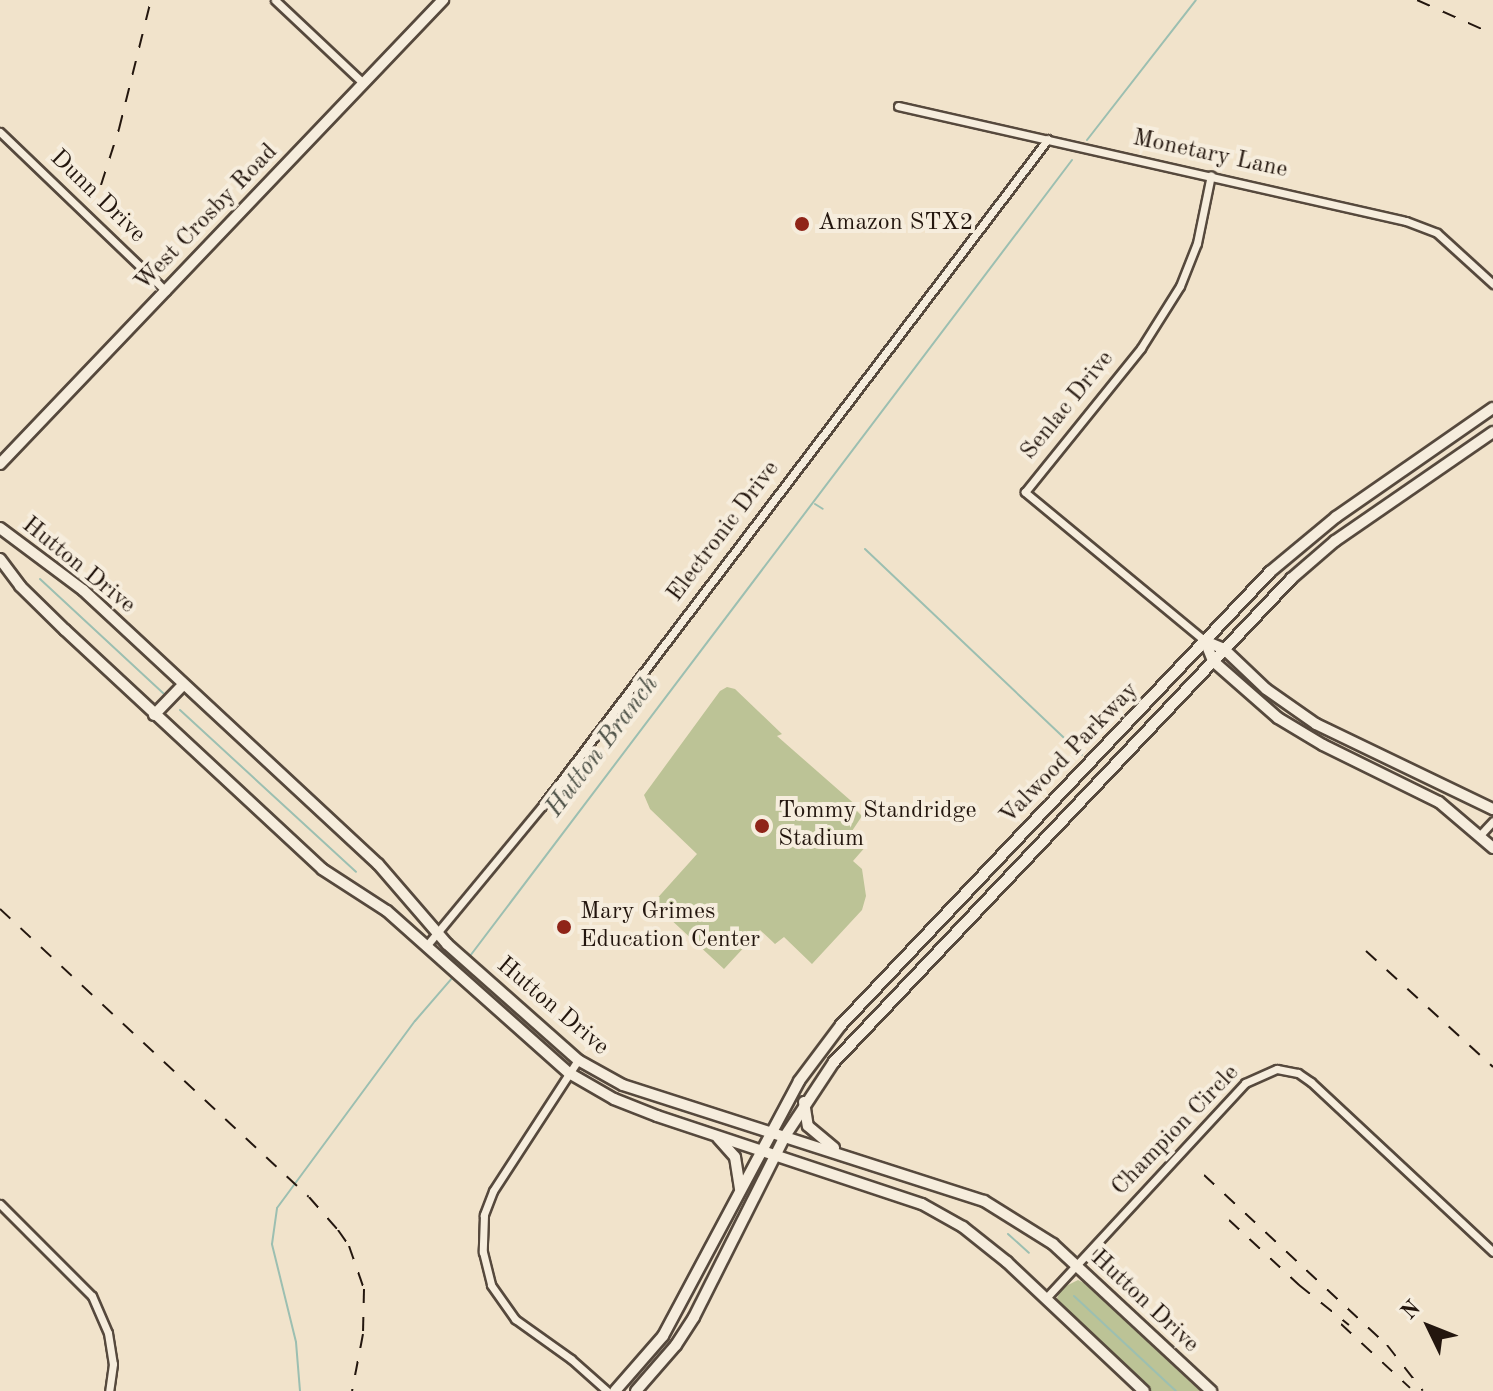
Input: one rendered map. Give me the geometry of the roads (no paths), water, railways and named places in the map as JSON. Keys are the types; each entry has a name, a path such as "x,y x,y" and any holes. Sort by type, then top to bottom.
{"street":[{"path":"275,0 363,83"},
{"name":"West Crosby Road","path":"0,464 443,0"},
{"name":"Monetary Lane","path":"898,106 1355,207 1437,233 1493,284"},
{"name":"Dunn Drive","path":"0,132 166,291"},
{"name":"Electronic Drive","path":"427,945 542,806 1048,139"},
{"name":"Senlac Drive","path":"1211,175 1197,243 1180,286 1141,348 1025,492 1205,641 1224,649 1266,689 1337,735 1493,809"},
{"name":"Valwood Parkway","path":"615,1391 663,1336 770,1131 822,1048 1205,641 1299,546 1493,408"},
{"name":"Valwood Parkway","path":"636,1391 676,1345 694,1317 775,1154 804,1102 834,1062 1311,560 1493,432"},
{"path":"1431,450 1443,466"},
{"name":"Hutton Drive","path":"0,528 83,590 378,864 447,944 578,1060 623,1085 984,1201 1053,1244 1211,1391"},
{"path":"1299,546 1311,560"},
{"name":"Hutton Drive","path":"0,559 20,586 154,715 322,869 387,911 569,1073 614,1099 922,1204 963,1227 1046,1298 1144,1391"},
{"name":"Senlac Drive","path":"1205,641 1213,661 1278,718 1331,749 1416,788 1493,848"},
{"path":"154,715 183,685"},
{"path":"1331,749 1337,735"},
{"path":"1080,773 1094,785"},
{"path":"1480,835 1493,821"},
{"path":"922,939 936,952"},
{"path":"578,1060 490,1197 484,1215 482,1244 495,1292 528,1332 571,1359 607,1391"},
{"name":"Champion Circle","path":"1046,1298 1245,1083 1277,1069 1298,1073 1311,1082 1493,1252"},
{"path":"804,1102 808,1126 816,1135 854,1159"},
{"path":"713,1134 735,1157 740,1192"},
{"path":"0,1204 92,1296 108,1333 113,1364 109,1391"}],"waterway":[{"path":"1087,140 1196,0"},
{"name":"Hutton Branch","path":"470,956 1072,160"},
{"path":"815,504 823,509"},
{"path":"865,549 1082,755"},
{"path":"40,579 163,693"},
{"path":"180,710 356,872"},
{"path":"448,955 461,967"},
{"name":"Hutton Branch","path":"300,1391 296,1342 272,1244 277,1208 415,1021 453,977"},
{"path":"1008,1234 1029,1253"},
{"path":"1074,1296 1176,1391"}],"railway":[{"path":"101,185 119,129 151,0"},
{"path":"1417,0 1493,34"},
{"path":"0,909 309,1197 338,1230 349,1246 364,1289 363,1334 352,1391"},
{"path":"1366,951 1493,1067"},
{"path":"1204,1175 1387,1345 1423,1391"},
{"path":"1229,1220 1299,1285 1349,1325"},
{"path":"1341,1324 1410,1388"}],"place":[{"name":"Amazon STX2","path":"802,224"},
{"name":"Tommy Standridge Stadium","path":"762,826"},
{"name":"Mary Grimes Education Center","path":"564,927"}]}
